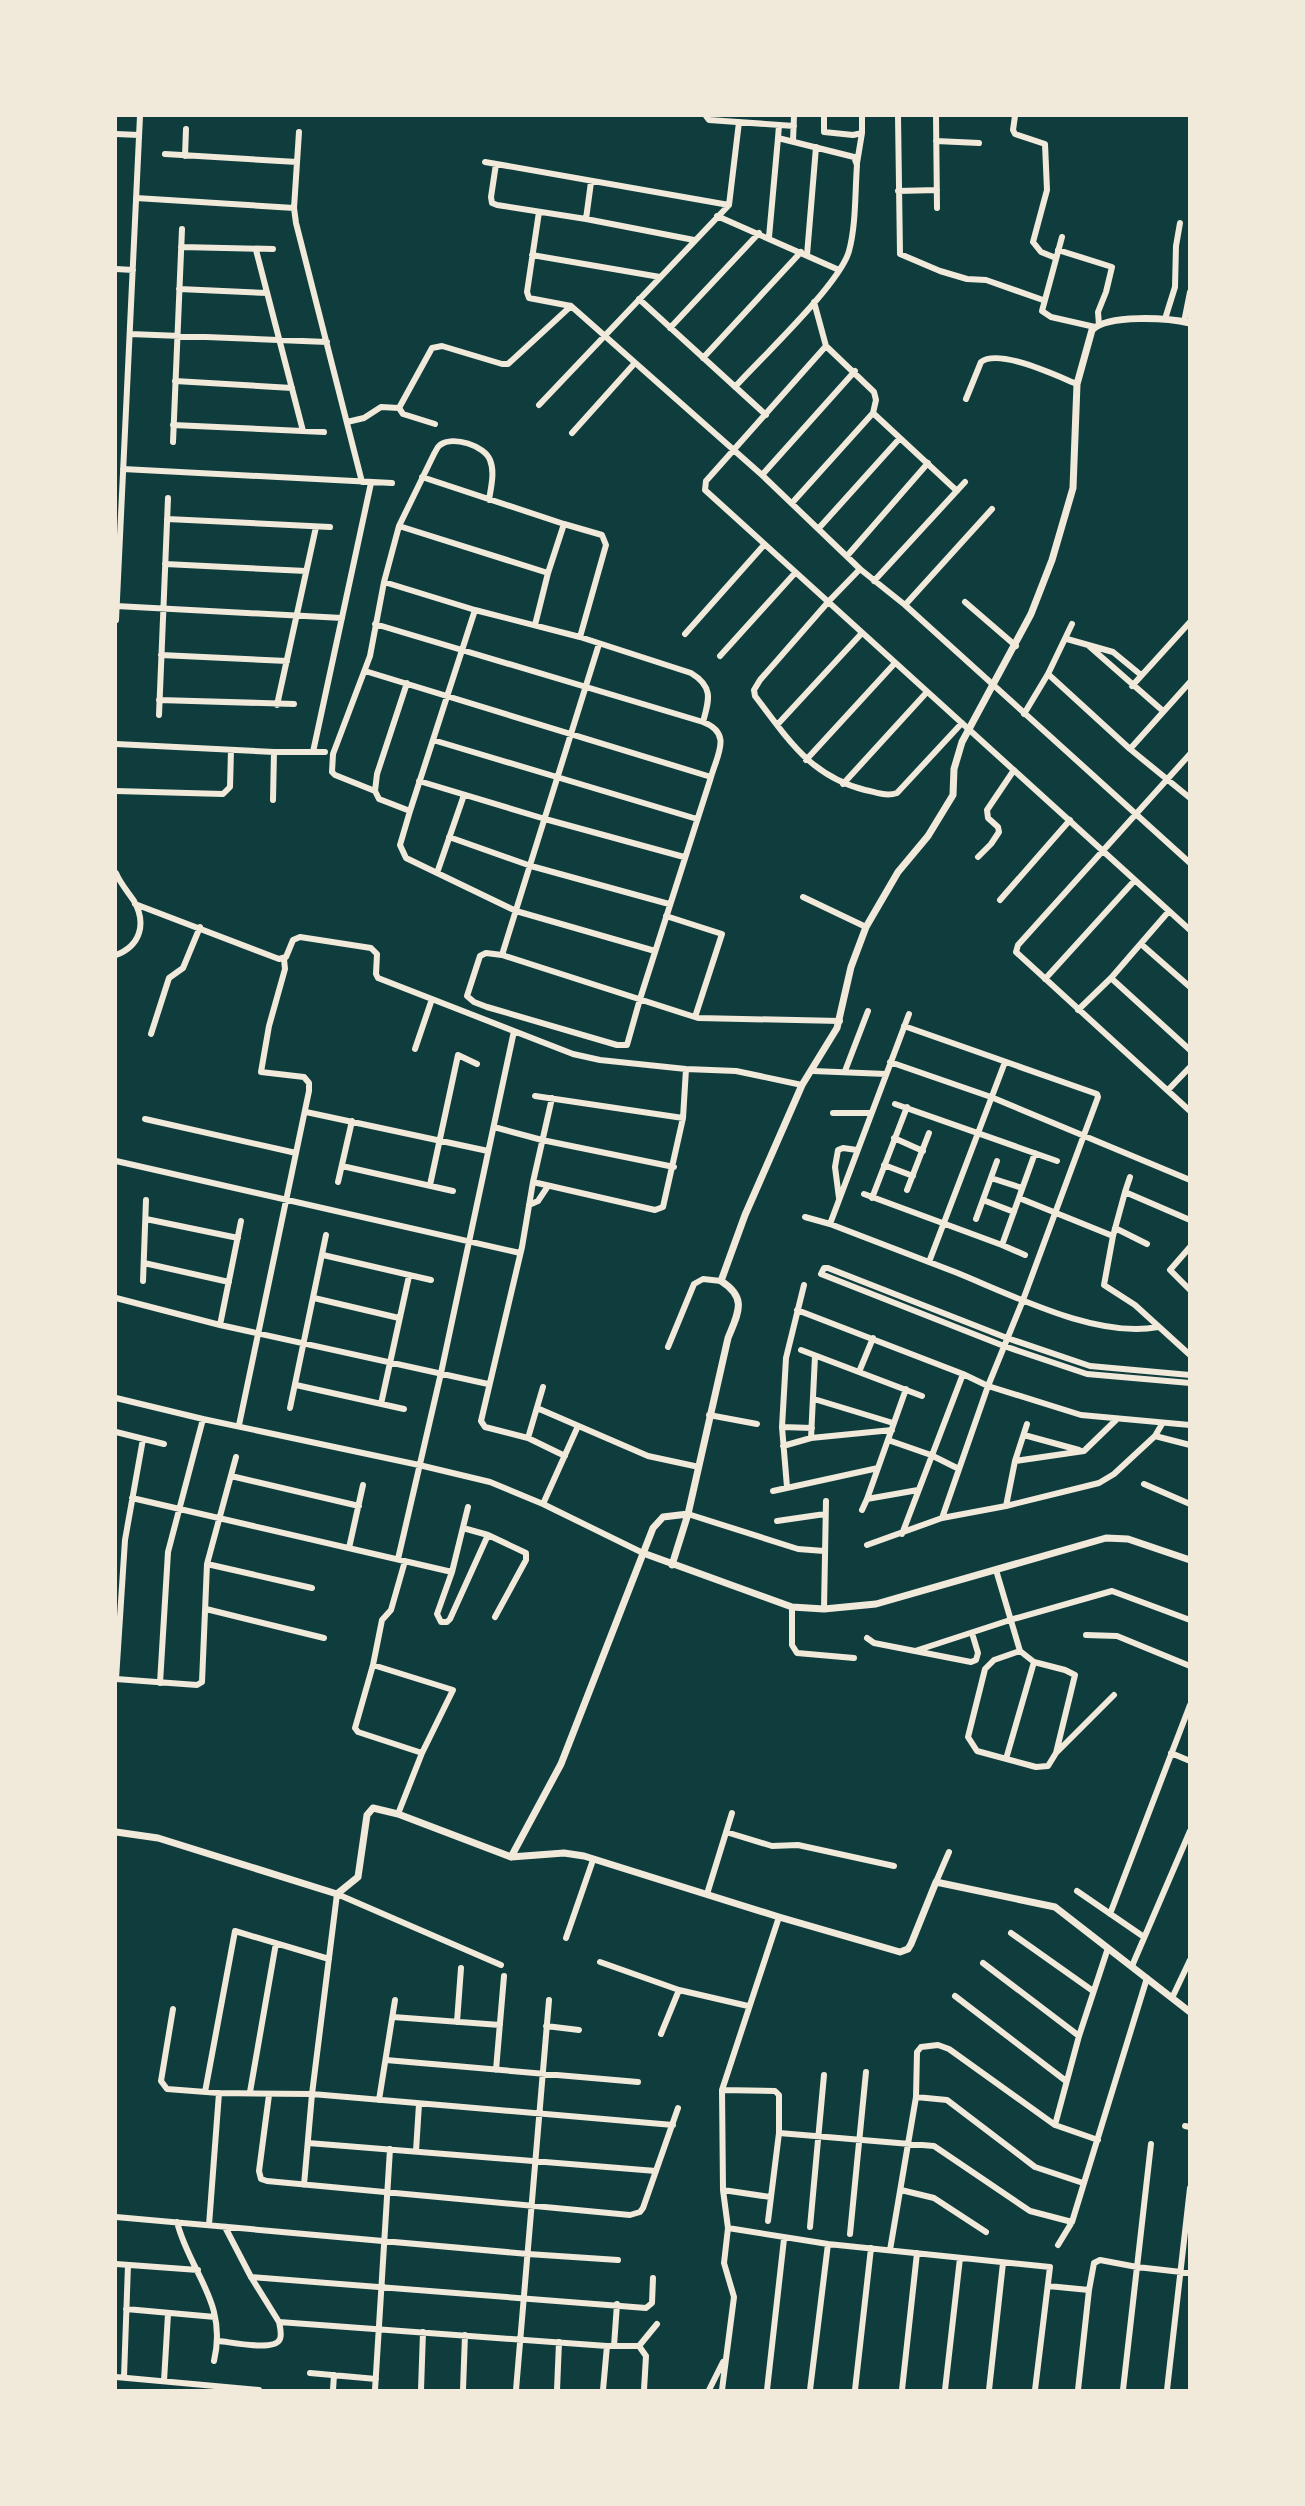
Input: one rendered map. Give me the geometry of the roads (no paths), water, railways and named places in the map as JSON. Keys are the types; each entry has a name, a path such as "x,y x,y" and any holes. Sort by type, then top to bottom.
{"street":[{"path":"116,620 140,116"},
{"path":"706,116 709,120 794,126"},
{"path":"793,141 794,116"},
{"path":"703,358 804,253 819,148 824,132 824,116"},
{"path":"735,387 814,302 839,271 850,249 862,116"},
{"path":"898,116 901,254 940,271 967,279 986,280 1044,300"},
{"path":"936,116 937,208"},
{"path":"1015,116 1015,134 1045,144 1047,190 1033,242 1037,249 1056,258"},
{"path":"539,405 729,205 739,122"},
{"path":"769,237 779,125"},
{"path":"185,156 186,129"},
{"path":"299,132 294,208 302,251 362,482"},
{"path":"824,132 853,135 862,133"},
{"path":"116,134 139,135"},
{"path":"778,138 851,155 857,165"},
{"path":"936,141 979,143"},
{"path":"165,154 298,162"},
{"path":"485,162 729,205"},
{"path":"496,164 492,202 694,240"},
{"path":"586,219 591,182"},
{"path":"898,191 937,190"},
{"path":"136,198 294,208"},
{"path":"539,212 528,298 571,306 762,475 860,569 905,605 1189,863"},
{"path":"717,216 769,237 839,271"},
{"path":"1165,319 1175,287 1176,246 1180,223"},
{"path":"173,442 182,229"},
{"path":"670,328 759,233"},
{"path":"1062,237 1044,300 1042,310 1045,314 1097,326 1106,322 1165,319 1186,322 1189,292"},
{"path":"181,247 273,249"},
{"path":"256,250 303,431"},
{"path":"860,569 755,687 755,696 806,760 843,784 888,795 897,793 965,725 993,685 1016,646 1052,560 1073,488 1077,384 1085,352 1097,326 1097,314 1112,267 1058,250"},
{"path":"532,255 660,277"},
{"path":"116,269 133,270"},
{"path":"179,289 267,293"},
{"path":"639,299 766,415"},
{"path":"792,503 873,413 876,400 874,392 826,346 814,302"},
{"path":"400,408 434,346 502,365 508,364 571,306"},
{"path":"130,334 327,342"},
{"path":"826,346 706,481 705,488 764,545 829,601 1189,930"},
{"path":"966,399 981,362 989,358 1015,361 1077,384"},
{"path":"572,433 635,364"},
{"path":"762,475 855,372"},
{"path":"175,381 292,388"},
{"path":"347,422 365,418 381,407 400,408"},
{"path":"400,408 403,414 436,424"},
{"path":"873,413 957,491"},
{"path":"173,425 324,432"},
{"path":"819,528 900,438"},
{"path":"375,791 331,772 333,754 365,671 399,526 441,444 450,441 476,447 486,453 491,462 492,475 489,500"},
{"path":"847,556 928,463"},
{"path":"123,469 392,483"},
{"path":"422,477 602,535 606,545 580,637"},
{"path":"874,580 964,482"},
{"path":"313,752 371,483"},
{"path":"159,715 168,498"},
{"path":"905,605 992,509"},
{"path":"167,519 330,527"},
{"path":"535,625 564,524"},
{"path":"399,526 548,573"},
{"path":"277,705 316,527"},
{"path":"685,634 764,545"},
{"path":"165,564 306,572"},
{"path":"720,656 795,573"},
{"path":"384,582 680,668 701,679 708,692 703,722"},
{"path":"965,602 1016,646"},
{"path":"116,606 342,618"},
{"path":"475,610 419,781 400,845 402,853 406,858 516,911 655,951"},
{"path":"1132,686 1189,622"},
{"path":"376,624 703,722 716,727 720,733 711,777 669,904 640,999 627,1045 617,1045 474,1002 467,996 480,956 486,953 502,955 640,999 695,1017 715,1020 840,1021"},
{"path":"1024,714 1067,639 1072,624"},
{"path":"777,724 862,633"},
{"path":"1067,639 1113,652 1141,675"},
{"path":"502,955 599,644"},
{"path":"1089,646 1163,711"},
{"path":"161,655 287,662"},
{"path":"806,760 895,663"},
{"path":"365,671 711,777"},
{"path":"1048,674 1130,749 1189,798"},
{"path":"1130,749 1189,682"},
{"path":"407,683 377,774 375,791 379,799 410,811"},
{"path":"843,784 927,692"},
{"path":"159,700 294,704"},
{"path":"721,1281 745,1216 802,1085 828,1047 840,1021 851,967 866,927 898,872 928,836 953,794 954,769 965,725"},
{"path":"433,740 697,819"},
{"path":"116,744 325,752"},
{"path":"116,790 223,794 230,787 231,750"},
{"path":"273,800 274,752"},
{"path":"1189,754 1018,945 1018,955 1189,1111"},
{"path":"978,857 999,832 998,827 988,818 986,810 1014,770"},
{"path":"419,781 684,858"},
{"path":"437,873 464,795"},
{"path":"1000,900 1070,820"},
{"path":"449,837 531,866 669,904"},
{"path":"116,873 135,904 140,920 136,941 128,950 116,955"},
{"path":"1045,979 1135,880"},
{"path":"803,897 866,927"},
{"path":"135,904 284,959"},
{"path":"1078,1010 1111,978 1169,911"},
{"path":"666,916 722,934 695,1017"},
{"path":"150,1034 169,978 183,968 200,927"},
{"path":"239,1425 309,1091 307,1079 261,1072 272,1014 285,969 284,959 296,937 371,948 377,954 378,978 573,1054 600,1060 686,1069 736,1071 802,1085"},
{"path":"1142,944 1189,987"},
{"path":"1111,978 1189,1050"},
{"path":"415,1049 432,999"},
{"path":"845,1071 868,1011"},
{"path":"830,1224 909,1014"},
{"path":"904,1026 1097,1094 1098,1097 1023,1300 988,1386 942,1518"},
{"path":"422,1753 356,1731 382,1620 391,1610 419,1465 514,1031"},
{"path":"430,1185 458,1055 478,1064"},
{"path":"890,1062 991,1097 1189,1180"},
{"path":"929,1262 1004,1062"},
{"path":"1168,1090 1189,1067"},
{"path":"533,1182 659,1209 665,1203 674,1167 683,1118 686,1069"},
{"path":"813,1071 886,1074"},
{"path":"535,1096 683,1118"},
{"path":"552,1098 481,1421 483,1426 528,1438 565,1456"},
{"path":"895,1104 1057,1161"},
{"path":"872,1198 907,1107"},
{"path":"306,1112 488,1152"},
{"path":"833,1113 872,1113"},
{"path":"145,1119 296,1153"},
{"path":"338,1182 352,1121"},
{"path":"494,1127 542,1140 674,1167"},
{"path":"907,1190 929,1133"},
{"path":"894,1138 922,1151"},
{"path":"839,1200 835,1167 838,1150 858,1150"},
{"path":"1002,1245 1035,1153"},
{"path":"116,1161 520,1253"},
{"path":"976,1219 997,1161"},
{"path":"884,1165 913,1176"},
{"path":"342,1166 453,1191"},
{"path":"1130,1177 1114,1232 1104,1285 1135,1305 1189,1355"},
{"path":"991,1178 1022,1188"},
{"path":"529,1205 538,1201 548,1185"},
{"path":"1125,1192 1189,1220"},
{"path":"864,1194 1025,1255"},
{"path":"1019,1198 1147,1244"},
{"path":"143,1281 146,1200"},
{"path":"983,1200 1014,1212"},
{"path":"805,1217 830,1224 1023,1300 1105,1328 1158,1327"},
{"path":"146,1219 238,1238"},
{"path":"220,1325 241,1221"},
{"path":"290,1408 326,1235"},
{"path":"1189,1247 1170,1270 1189,1290"},
{"path":"323,1255 431,1280"},
{"path":"144,1263 229,1282"},
{"path":"1189,1375 1090,1366 1007,1338 828,1268 823,1269 821,1274 1004,1346 1087,1374 1189,1383"},
{"path":"381,1404 409,1276"},
{"path":"668,1347 694,1284 703,1279 721,1281 733,1289 739,1300 738,1312 728,1338 688,1514 672,1565"},
{"path":"787,1487 782,1427 786,1358 804,1285"},
{"path":"116,1298 220,1325 488,1384"},
{"path":"314,1298 399,1318"},
{"path":"797,1310 988,1386 1081,1415 1189,1425"},
{"path":"859,1372 873,1338"},
{"path":"801,1350 922,1396"},
{"path":"811,1438 815,1356"},
{"path":"902,1534 963,1374"},
{"path":"296,1385 404,1409"},
{"path":"528,1438 543,1387"},
{"path":"862,1510 906,1390"},
{"path":"116,1398 490,1482 543,1504 643,1553 792,1607 824,1609 876,1604 1090,1542 1117,1537 1189,1560"},
{"path":"814,1399 893,1426"},
{"path":"537,1408 648,1456 699,1467"},
{"path":"709,1415 757,1424"},
{"path":"160,1682 168,1552 203,1419"},
{"path":"1015,1461 1084,1451 1116,1420"},
{"path":"1006,1506 1015,1461 1027,1424"},
{"path":"867,1545 942,1518 1006,1506 1099,1483 1114,1474 1155,1436 1162,1424"},
{"path":"543,1504 578,1426"},
{"path":"783,1446 811,1438 893,1426"},
{"path":"782,1427 812,1428"},
{"path":"116,1432 164,1444"},
{"path":"1024,1435 1084,1451"},
{"path":"1155,1436 1189,1445"},
{"path":"143,1439 125,1540 116,1679 197,1685 202,1682 207,1564 236,1457"},
{"path":"888,1440 931,1455 959,1469"},
{"path":"773,1491 878,1468"},
{"path":"231,1476 359,1506"},
{"path":"1144,1484 1189,1504"},
{"path":"349,1548 363,1485"},
{"path":"867,1500 918,1490"},
{"path":"132,1498 452,1572"},
{"path":"824,1609 826,1501"},
{"path":"468,1507 452,1572 437,1614 438,1619 444,1622 450,1619 488,1535"},
{"path":"511,1857 561,1764 653,1528 663,1517 688,1514 798,1549 824,1551"},
{"path":"777,1521 825,1514"},
{"path":"463,1528 524,1550 526,1560 495,1617"},
{"path":"116,1539 125,1540"},
{"path":"207,1564 312,1587"},
{"path":"996,1570 1020,1651 1034,1662 1075,1675 1056,1753"},
{"path":"915,1651 1112,1591 1189,1620"},
{"path":"792,1607 792,1645 797,1653 854,1658"},
{"path":"205,1609 324,1638"},
{"path":"867,1638 874,1643 974,1662 978,1656 972,1633"},
{"path":"1086,1635 1117,1636 1189,1666"},
{"path":"1020,1651 994,1660 985,1669 968,1732 970,1743 977,1751 1036,1767 1048,1766 1056,1753 1114,1695"},
{"path":"1006,1759 1034,1662"},
{"path":"373,1665 453,1690 422,1753 398,1814"},
{"path":"1110,1914 1189,1705"},
{"path":"1171,1753 1189,1761"},
{"path":"304,2185 312,2094 337,1894 358,1877 369,1810 373,1808 398,1814 511,1857 564,1853 593,1860 894,1951 904,1951 911,1944 949,1852"},
{"path":"707,1894 732,1813"},
{"path":"1132,1966 1189,1831"},
{"path":"116,1832 158,1838 337,1894 500,1965"},
{"path":"726,1832 772,1846 799,1845 894,1866"},
{"path":"1181,1854 1189,1857"},
{"path":"566,1938 593,1860"},
{"path":"936,1882 1055,1908 1189,2012"},
{"path":"1077,1891 1144,1937"},
{"path":"722,2390 734,2297 724,2263 728,2228 723,2190 722,2090 779,1917"},
{"path":"205,2092 235,1931 329,1959"},
{"path":"1011,1933 1093,1991"},
{"path":"250,2092 276,1943"},
{"path":"1055,2125 1079,2036 1108,1948"},
{"path":"1172,1998 1186,1977 1189,1960"},
{"path":"600,1962 679,1990 748,2006"},
{"path":"984,1963 1079,2036"},
{"path":"457,2022 461,1968"},
{"path":"496,2070 504,1976"},
{"path":"1058,2245 1072,2222 1147,1978"},
{"path":"661,2034 679,1990"},
{"path":"955,1996 1066,2081"},
{"path":"379,2100 395,2000"},
{"path":"516,2390 548,2000"},
{"path":"173,2010 162,2085 167,2089 269,2095 312,2094 673,2125"},
{"path":"393,2017 500,2025"},
{"path":"546,2026 579,2030"},
{"path":"890,2249 916,2097 919,2049 923,2046 938,2045 949,2049 1055,2125 1098,2140"},
{"path":"386,2060 638,2082"},
{"path":"850,2234 866,2072"},
{"path":"810,2227 824,2075"},
{"path":"722,2090 778,2092 779,2133 768,2221"},
{"path":"209,2225 219,2093"},
{"path":"269,2095 259,2176 267,2181 636,2214 643,2207 678,2108"},
{"path":"916,2097 947,2100 1035,2167 1083,2183"},
{"path":"416,2151 419,2104"},
{"path":"779,2133 940,2148 1030,2211 1072,2222"},
{"path":"308,2143 656,2171"},
{"path":"1123,2390 1151,2144"},
{"path":"375,2390 390,2149"},
{"path":"1167,2390 1189,2188"},
{"path":"723,2190 770,2197"},
{"path":"901,2190 934,2198 986,2232"},
{"path":"116,2217 618,2260"},
{"path":"177,2222 181,2238 198,2270 215,2317 219,2341 214,2361"},
{"path":"219,2341 270,2347 278,2343 281,2337 279,2322 251,2277 225,2227"},
{"path":"728,2228 784,2239 1050,2267 1035,2390"},
{"path":"768,2390 784,2239"},
{"path":"810,2390 828,2244"},
{"path":"855,2390 872,2248"},
{"path":"902,2390 917,2253"},
{"path":"945,2390 960,2258"},
{"path":"1077,2390 1088,2290 1092,2266 1097,2260 1189,2273"},
{"path":"989,2390 1003,2263"},
{"path":"116,2264 198,2270"},
{"path":"124,2377 128,2265"},
{"path":"251,2277 649,2307 652,2303 653,2278"},
{"path":"1048,2286 1088,2290"},
{"path":"603,2390 617,2304"},
{"path":"126,2309 215,2317"},
{"path":"163,2381 168,2314"},
{"path":"279,2322 639,2346"},
{"path":"639,2346 657,2324"},
{"path":"421,2390 424,2332"},
{"path":"463,2390 465,2335"},
{"path":"556,2390 559,2342"},
{"path":"639,2346 646,2356 644,2390"},
{"path":"709,2390 726,2357"},
{"path":"310,2373 376,2379"},
{"path":"333,2390 334,2375"},
{"path":"116,2377 259,2390"}]}
